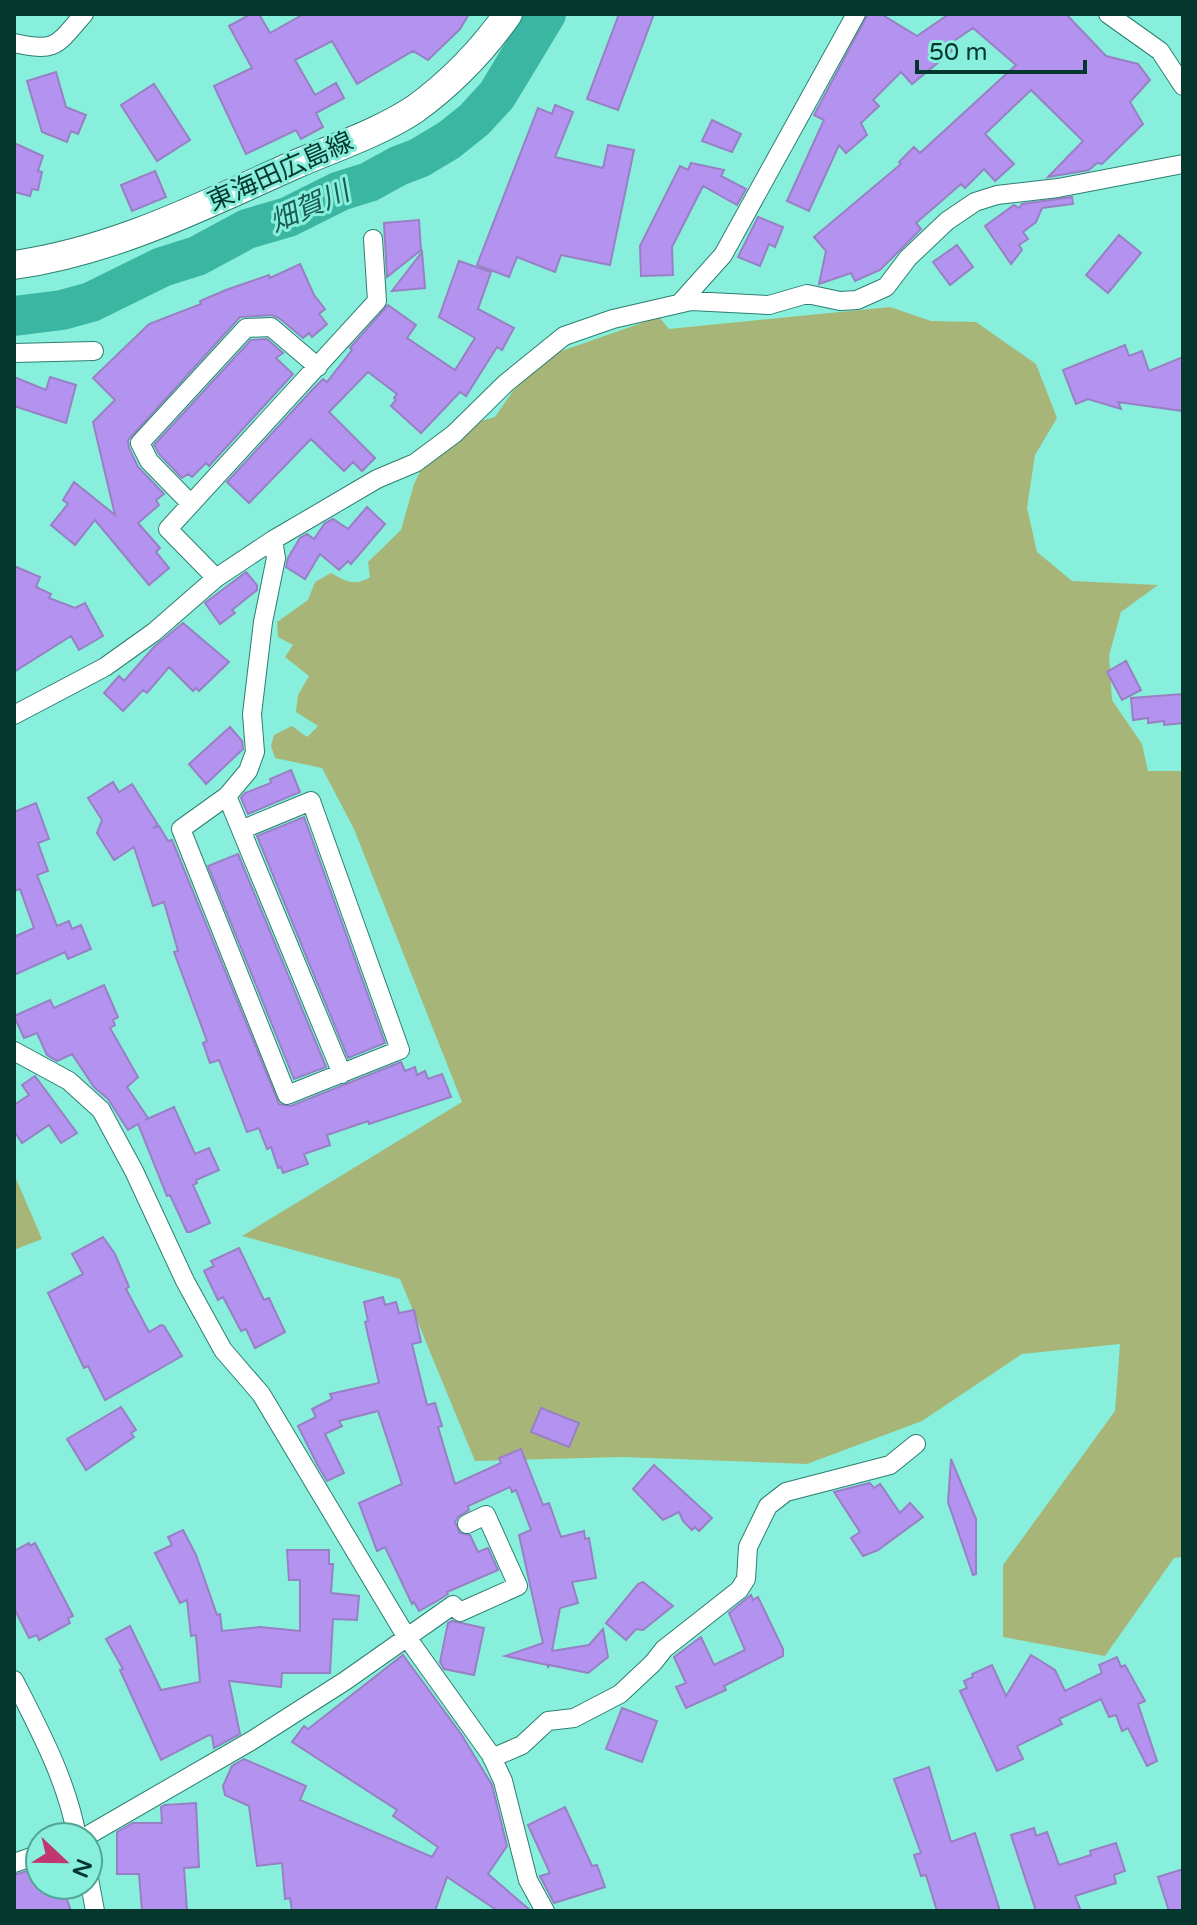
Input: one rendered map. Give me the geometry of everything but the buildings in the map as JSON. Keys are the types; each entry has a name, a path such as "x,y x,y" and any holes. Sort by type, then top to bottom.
{"main road":[{"name":"東海田広島線","path":"14,265 112,244 379,128 412,111 451,81 490,40 508,14"}],"street":[{"path":"14,43 39,49 55,44 84,14"},
{"path":"680,303 723,255 856,14"},
{"path":"1108,14 1160,51 1183,86"},
{"path":"14,715 105,667 154,632 216,578 273,540 377,479 415,463 454,434 506,383 564,336 613,319 680,303 769,305 807,294 840,301 857,300 886,287 908,258 947,221 975,202 997,195 1058,188 1183,164"},
{"path":"216,578 168,529 377,301 373,239"},
{"path":"191,504 149,461 140,443 246,328 271,327 318,367"},
{"path":"14,353 94,351"},
{"path":"241,830 311,801 400,1050 287,1095 181,829 227,796 248,771 255,752 253,700 263,622 276,558 273,540"},
{"path":"227,796 342,1074"},
{"path":"14,1051 69,1081 101,1110 134,1171 185,1281 223,1350 261,1394 406,1636 492,1758 503,1781 528,1880 545,1911"},
{"path":"492,1758 522,1745 548,1721 574,1718 620,1694 664,1649 739,1590 746,1579 748,1547 768,1506 786,1492 890,1465 916,1444"},
{"path":"104,1826 251,1741 345,1681 453,1605 460,1612 518,1586 486,1515 467,1524"},
{"path":"14,1680 50,1751 74,1821"}],"green space":[{"path":"890,307 931,321 976,322 1036,364 1057,418 1035,455 1027,508 1037,552 1072,581 1158,585 1121,612 1109,656 1112,700 1142,744 1148,771 1183,771 1183,1557 1174,1558 1105,1656 1003,1637 1003,1565 1115,1411 1120,1344 1022,1354 922,1421 807,1464 622,1457 475,1461 400,1279 242,1236 462,1102 354,829 322,768 275,758 271,746 274,735 292,726 307,737 318,726 296,712 298,695 309,676 285,657 293,645 278,637 277,622 308,600 315,582 331,573 355,582 370,577 368,562 401,530 414,484 423,466 477,422 495,417 513,391 550,355 659,317 669,329"},
{"path":"14,1174 42,1239 14,1250"}],"waterway":[{"name":"畑賀川","path":"14,316 62,310 91,302 162,267 197,256 247,229 288,217 419,158 474,120 497,95 546,14"}]}
